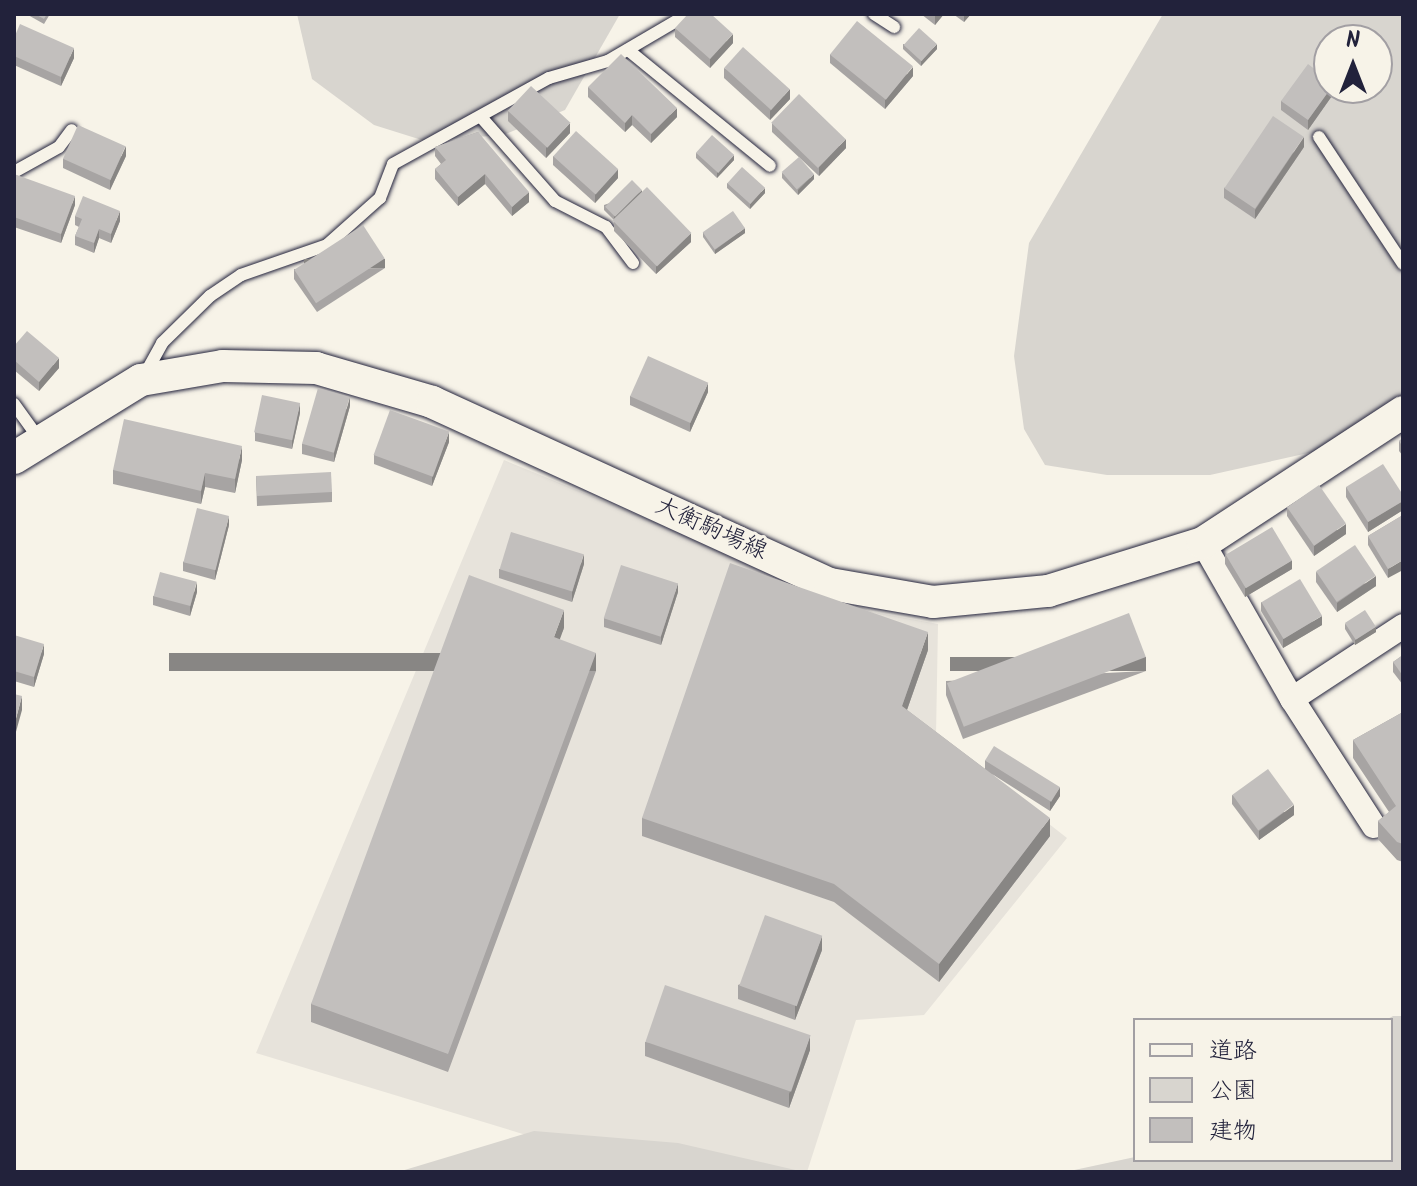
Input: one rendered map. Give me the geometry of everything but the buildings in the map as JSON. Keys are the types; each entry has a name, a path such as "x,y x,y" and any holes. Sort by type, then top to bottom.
{"main road":[{"name":"大衡駒場線","path":"28,450 141,380 223,366 316,368 432,402 830,584 933,602 1048,591 1203,543 1403,412"}],"street":[{"path":"1203,543 1292,699 1374,826"},
{"path":"1292,699 1403,626"}],"lane":[{"path":"141,380 162,343 210,296 241,275 295,260 327,245 380,198 393,164 549,78 628,50 688,14"},
{"path":"874,14 894,27"},
{"path":"628,50 770,166"},
{"path":"481,117 555,201 606,227 633,263"},
{"path":"14,172 59,147 72,130"},
{"path":"1319,137 1403,264"},
{"path":"14,404 28,450"}],"shaded area":[{"path":"504,460 873,612 938,624 936,735 1067,838 924,1015 856,1020 807,1172 648,1172 256,1053"}],"green space":[{"path":"297,14 620,14 565,110 503,135 425,141 374,125 312,79"},
{"path":"1163,14 1403,14 1403,419 1349,444 1210,475 1107,475 1045,465 1024,429 1014,356 1029,243"},
{"path":"1403,1016 1403,1172 1065,1172 1133,1157 1133,1162 1393,1162 1393,1018 1390,1018"},
{"path":"534,1131 678,1143 804,1172 398,1172"}]}
